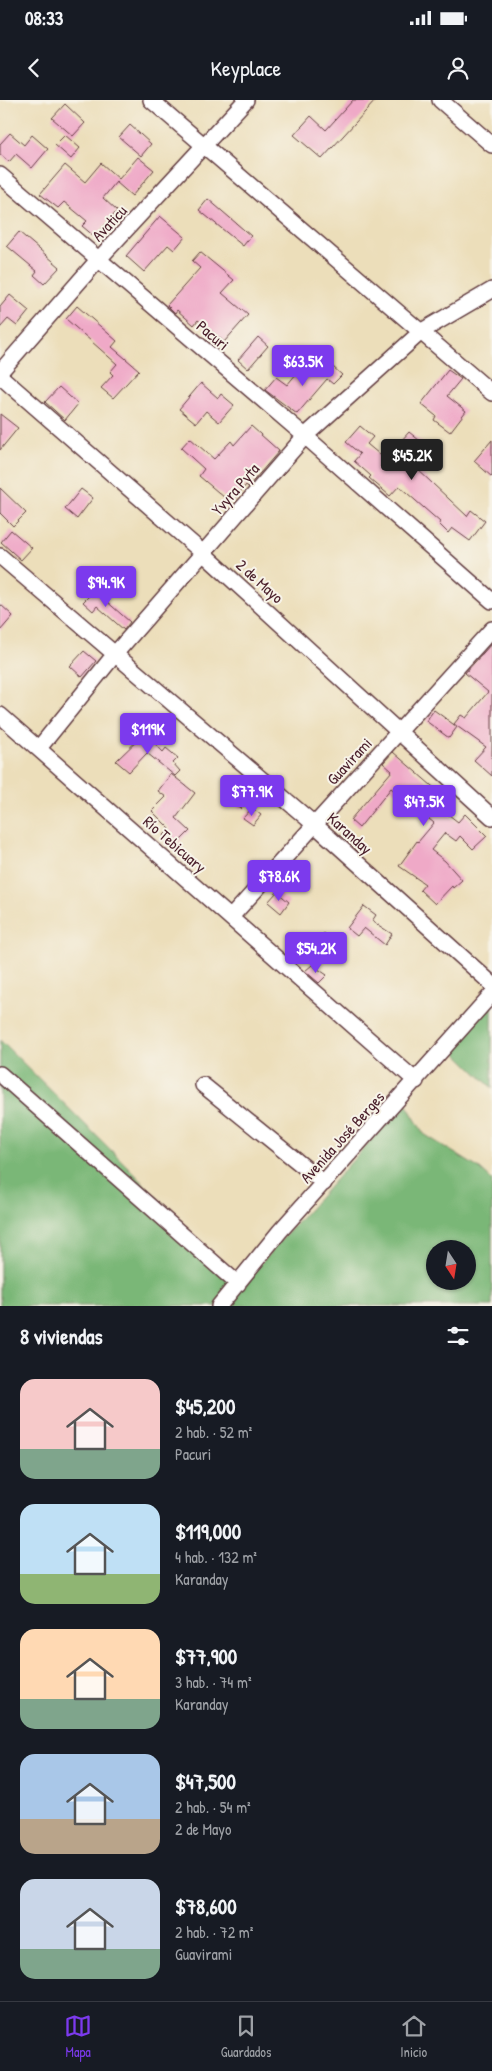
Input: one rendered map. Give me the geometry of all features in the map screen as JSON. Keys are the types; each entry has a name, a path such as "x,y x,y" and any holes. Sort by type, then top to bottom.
{"street":[{"path":"151,100 492,393"},
{"name":"Avaticu","path":"0,372 98,260 246,100"},
{"path":"440,100 492,145"},
{"name":"Pacuri","path":"0,175 305,436 492,602"},
{"name":"Yvyra Pyta","path":"39,748 115,654 305,436 422,331 492,290"},
{"name":"2 de Mayo","path":"0,376 203,553 492,817"},
{"name":"Karanday","path":"0,556 314,824 492,984"},
{"name":"Guavirami","path":"232,917 492,629"},
{"name":"Río Tebicuary","path":"0,715 232,917 416,1081"},
{"name":"Avenida José Berges","path":"219,1306 280,1231 492,994"},
{"path":"0,1074 238,1284"},
{"path":"204,1085 324,1183"}],"green space":[{"path":"492,1004 492,1088 456,1053 461,1039"},
{"path":"0,1040 130,1169 238,1284 242,1284 405,1102 424,1134 480,1169 492,1180 492,1306 0,1306"}],"building":[{"path":"353,100 376,100 322,159 294,135 311,116 326,130"},
{"path":"65,104 85,123 73,136 52,118"},
{"path":"130,125 151,144 141,156 119,137"},
{"path":"10,133 24,145 32,135 48,149 32,168 16,154 9,162 0,154 0,144"},
{"path":"65,135 80,148 71,159 55,145"},
{"path":"138,157 154,170 132,196 116,182 103,198 117,211 95,237 82,226 87,221 64,202 58,208 40,194 65,165 85,182 101,163 119,179"},
{"path":"208,199 251,236 243,246 199,210"},
{"path":"160,216 185,237 174,250 168,245 144,272 126,256"},
{"path":"19,232 60,267 44,284 34,275 37,271 7,246"},
{"path":"200,252 234,280 222,293 248,315 224,342 198,320 194,325 177,310 175,313 167,305 200,268 192,261"},
{"path":"10,295 29,311 17,326 8,319 0,328 0,307"},
{"path":"77,306 117,341 112,347 139,370 113,398 101,388 113,375 110,372 117,364 66,319"},
{"path":"258,337 268,346 248,369 238,360"},
{"path":"324,359 342,375 333,384 327,379 297,414 265,390 276,377 287,385 297,373 305,380"},
{"path":"448,370 461,379 447,396 466,411 450,432 434,420 436,416 421,404"},
{"path":"201,383 218,398 221,394 234,405 219,422 206,411 196,423 179,409"},
{"path":"59,387 78,404 65,420 45,402"},
{"path":"0,414 18,428 0,450"},
{"path":"251,426 279,451 248,487 246,485 231,503 199,476 204,469 181,448 190,438 214,459 231,441 234,445"},
{"path":"360,426 373,437 367,444 385,459 409,432 430,449 415,467 467,516 471,510 485,521 470,541 452,528 448,533 439,524 440,522 399,486 390,496 369,478 371,476 354,461 360,454 346,442"},
{"path":"492,440 492,477 474,461"},
{"path":"0,488 26,513 13,526 0,513"},
{"path":"81,489 93,498 77,519 65,509"},
{"path":"11,530 32,548 21,560 1,542"},
{"path":"98,587 107,595 104,599 130,622 124,630 97,606 93,611 83,602"},
{"path":"0,604 13,616 0,631"},
{"path":"492,643 492,776 474,760 486,747 454,724 461,715 466,718 488,692 465,673"},
{"path":"84,651 96,661 82,677 70,666"},
{"path":"434,710 457,727 449,738 426,721"},
{"path":"145,733 163,752 166,748 178,758 173,763 180,771 175,776 147,753 129,772 116,761"},
{"path":"393,752 447,799 440,808 458,822 465,814 487,836 473,849 460,836 456,841 445,833 431,850 445,861 462,880 453,888 452,886 435,904 420,890 425,884 399,866 417,841 434,823 391,788 359,828 350,820 392,771 383,763"},
{"path":"171,774 195,793 176,818 190,831 174,847 163,836 170,829 152,811 166,797 158,791"},
{"path":"242,791 251,798 241,809 232,802"},
{"path":"252,808 261,815 253,825 243,818"},
{"path":"277,892 289,902 281,913 268,902"},
{"path":"364,906 376,915 372,921 392,934 385,945 364,928 357,936 347,928"},
{"path":"324,933 337,946 327,955 315,943"},
{"path":"312,965 327,975 319,983 305,971"}]}
